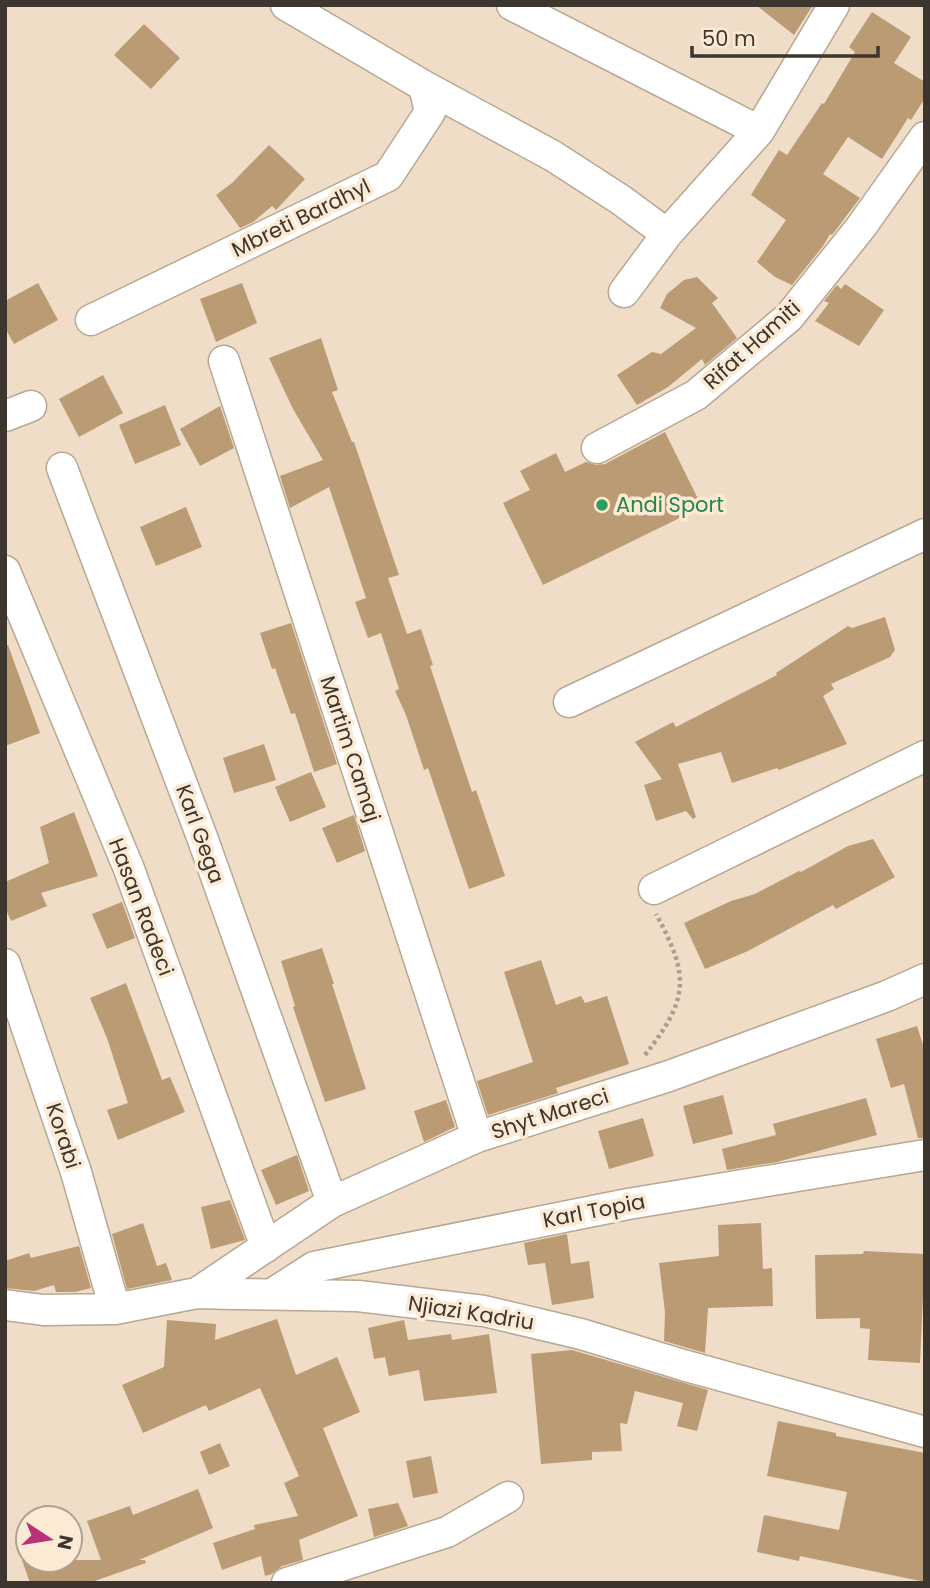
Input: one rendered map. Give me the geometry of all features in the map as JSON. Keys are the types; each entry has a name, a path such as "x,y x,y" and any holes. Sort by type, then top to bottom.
{"street":[{"path":"286,5 424,86 553,156 667,234"},
{"path":"512,5 759,131"},
{"path":"624,292 667,234 759,131 834,5"},
{"name":"Mbreti Bardhyl","path":"91,320 388,176 430,112 424,86"},
{"name":"Rifat Hamiti","path":"597,447 696,395 789,317 861,227 925,137"},
{"name":"Martim Camaj","path":"224,361 477,1137"},
{"name":"Karl Gega","path":"62,468 202,837 332,1202"},
{"path":"569,702 925,534"},
{"name":"Hasan Radeci","path":"5,571 129,869 266,1247"},
{"path":"654,889 925,756"},
{"name":"Korabi","path":"5,964 76,1172 115,1309"},
{"name":"Shyt Mareci","path":"197,1293 332,1202 477,1137 638,1086 887,996 925,979"},
{"name":"Karl Topia","path":"272,1294 314,1267 616,1207 925,1155"},
{"name":"Njiazi Kadriu","path":"5,1305 43,1310 115,1309 197,1293 358,1296 484,1311 581,1334 696,1369 925,1432"},
{"path":"287,1583 447,1532 508,1497"}],"path":[{"path":"638,1086 637,1065 676,1010 681,978 671,942 654,912 654,889"}],"building":[{"path":"756,5 813,5 794,35"},
{"path":"872,12 911,37 894,63 925,82 925,98 911,120 908,118 882,159 848,137 823,174 860,198 792,285 775,277 757,262 786,220 751,195 779,150 787,155 822,103 824,104 855,52 849,47"},
{"path":"144,24 180,58 151,89 114,55"},
{"path":"269,145 305,179 276,210 272,206 253,222 240,228 216,195 232,183"},
{"path":"697,277 718,298 712,303 737,338 705,365 702,359 668,387 637,405 617,375 652,352 661,354 696,328 660,308 667,294 684,280"},
{"path":"38,283 58,320 14,344 5,328 5,301"},
{"path":"242,283 257,323 216,342 200,299"},
{"path":"845,284 884,310 859,346 815,321 829,303 824,301 837,285 841,289"},
{"path":"321,338 338,390 332,392 354,442 399,575 388,578 407,634 421,629 433,665 430,666 472,792 476,790 505,876 469,889 428,768 424,770 395,691 399,689 381,633 368,638 355,602 366,598 329,487 290,508 280,476 323,460 293,409 269,358"},
{"path":"103,375 123,413 79,437 59,399"},
{"path":"165,405 181,445 135,464 119,425"},
{"path":"220,406 234,448 200,466 180,429"},
{"name":"Andi Sport","path":"665,432 702,507 543,585 503,503 530,490 520,471 556,453 565,472 586,462 605,464"},
{"path":"186,507 202,547 156,566 140,527"},
{"path":"885,617 895,650 890,657 831,684 834,689 823,696 847,744 779,770 777,768 732,783 721,752 678,764 696,817 693,819 686,811 656,821 644,785 662,779 635,742 673,722 676,727 777,675 776,673 848,626 852,628"},
{"path":"291,623 337,764 314,772 295,713 291,714 260,633"},
{"path":"5,645 8,645 40,733 5,746"},
{"path":"264,744 276,780 234,793 223,758"},
{"path":"311,772 326,807 290,822 275,787"},
{"path":"74,812 98,876 41,893 47,906 11,921 5,907 5,882 49,863 40,827"},
{"path":"354,815 365,851 337,863 322,828"},
{"path":"873,839 895,877 836,909 833,905 748,951 705,969 684,923 731,901 755,894 848,846"},
{"path":"122,902 135,938 107,949 92,914"},
{"path":"322,948 366,1089 325,1102 293,1007 295,1006 281,961"},
{"path":"541,960 556,1005 581,996 585,1003 607,996 629,1064 556,1088 558,1093 488,1115 477,1081 533,1062 504,972"},
{"path":"126,983 162,1080 170,1077 185,1112 118,1140 107,1110 128,1103 107,1038 90,998"},
{"path":"917,1026 925,1051 925,1138 918,1138 904,1084 891,1088 876,1039"},
{"path":"723,1095 733,1134 693,1144 683,1106"},
{"path":"866,1098 877,1135 777,1162 727,1170 722,1149 776,1135 773,1124"},
{"path":"446,1100 455,1127 424,1142 414,1111"},
{"path":"643,1118 654,1156 609,1169 598,1131"},
{"path":"297,1155 309,1191 276,1205 261,1170"},
{"path":"230,1200 245,1240 211,1249 201,1207"},
{"path":"143,1223 157,1266 166,1263 172,1280 127,1289 112,1234"},
{"path":"761,1223 763,1269 772,1268 773,1306 708,1308 705,1353 664,1341 665,1312 659,1263 719,1256 718,1225"},
{"path":"567,1234 571,1264 589,1261 594,1298 552,1305 545,1263 528,1265 524,1243"},
{"path":"79,1246 91,1288 75,1292 56,1292 54,1285 34,1291 5,1288 5,1261 29,1253 31,1258"},
{"path":"864,1251 925,1254 920,1363 868,1360 870,1329 860,1328 860,1318 816,1319 815,1255 863,1254"},
{"path":"277,1319 296,1375 337,1357 360,1412 323,1428 358,1516 299,1540 303,1560 282,1566 265,1576 261,1556 222,1570 213,1543 255,1529 254,1525 298,1516 284,1483 299,1476 260,1388 209,1411 206,1405 143,1433 122,1385 164,1367 167,1320 216,1324 215,1340"},
{"path":"404,1320 408,1340 451,1334 452,1340 489,1334 497,1393 424,1401 419,1370 389,1376 385,1357 374,1359 368,1328"},
{"path":"572,1350 708,1390 697,1431 677,1426 683,1403 635,1391 627,1424 620,1423 622,1451 592,1452 592,1460 541,1464 531,1354"},
{"path":"778,1421 836,1433 836,1436 925,1453 925,1582 800,1556 799,1561 757,1552 764,1515 839,1530 847,1492 767,1476"},
{"path":"220,1443 230,1466 209,1475 200,1452"},
{"path":"431,1456 438,1493 413,1498 406,1461"},
{"path":"198,1489 213,1528 139,1560 145,1560 146,1563 89,1583 30,1583 27,1574 84,1574 84,1560 101,1560 87,1521 130,1506 133,1515"},
{"path":"398,1503 408,1526 374,1537 368,1509"}],"place":[{"name":"Andi Sport","path":"602,505"}]}
